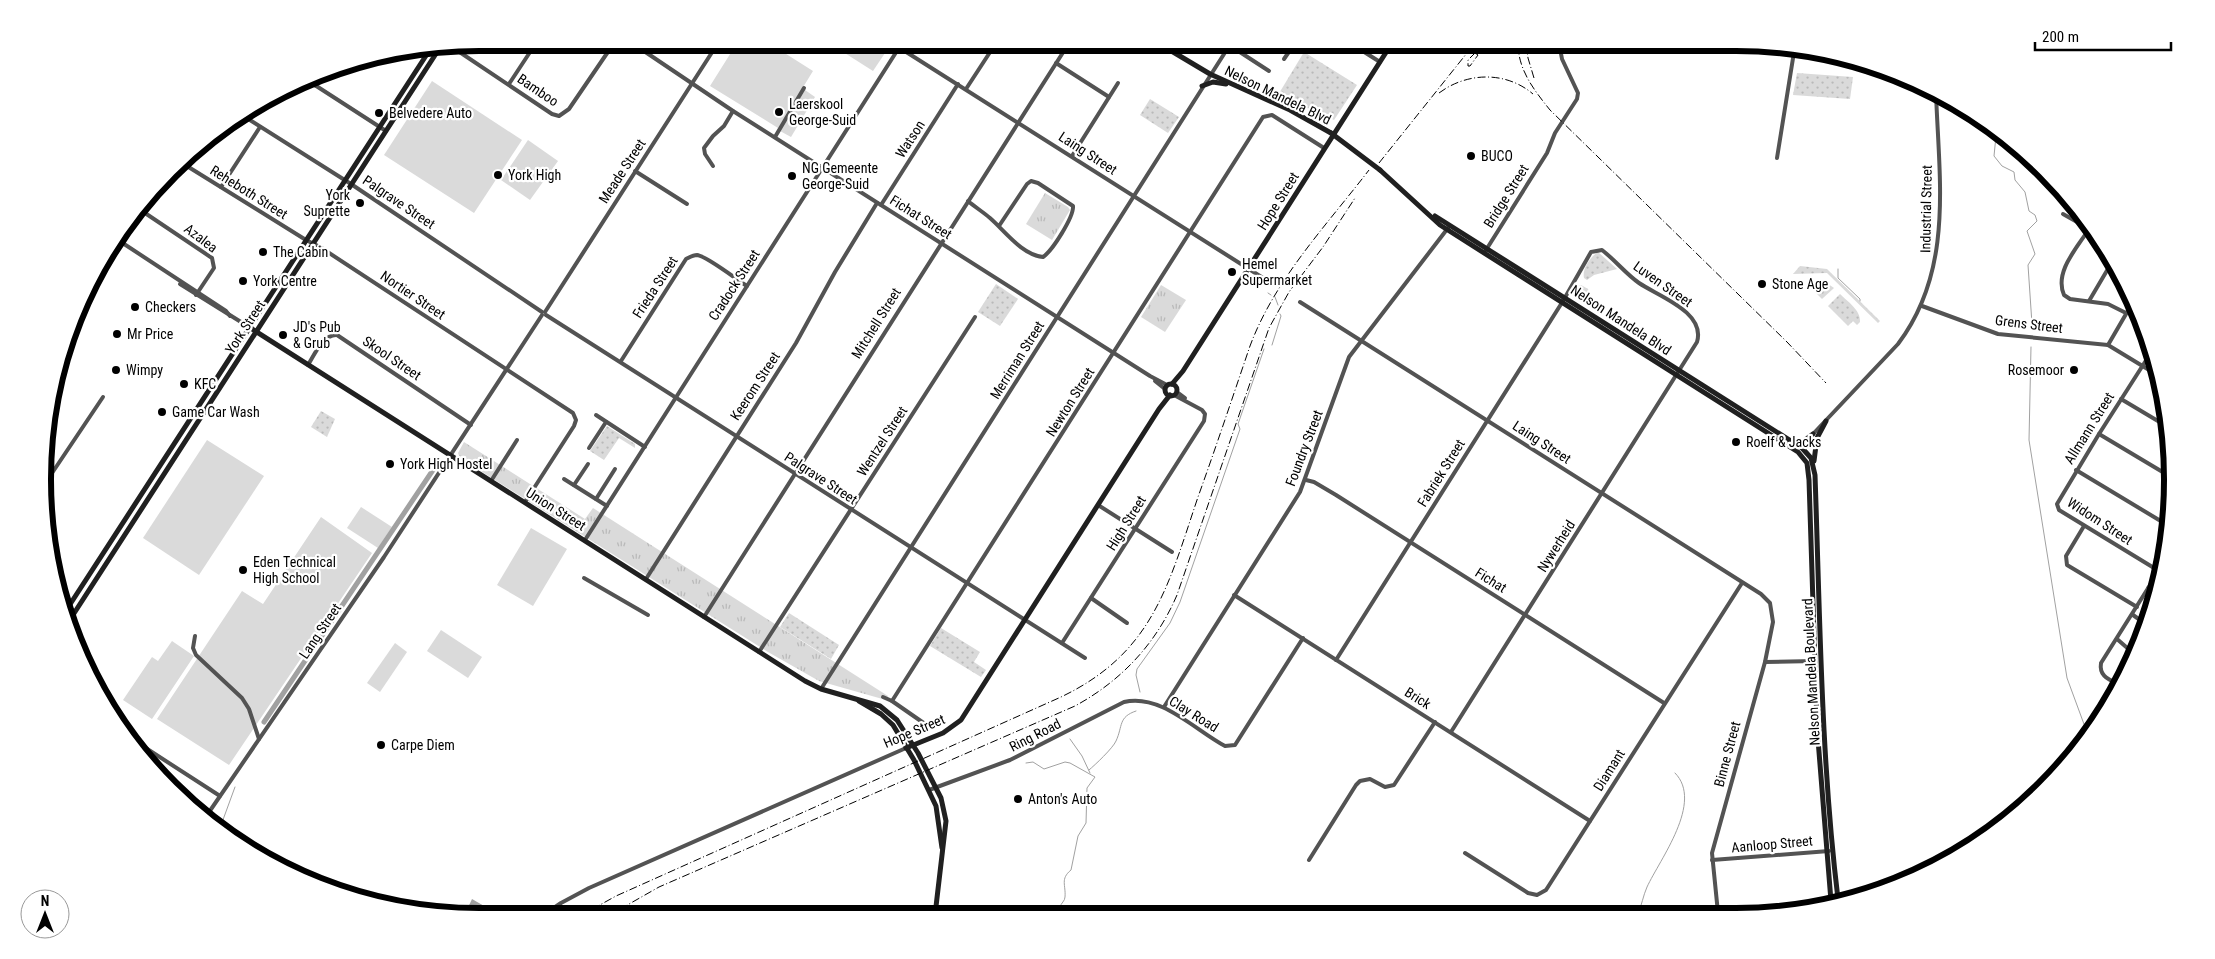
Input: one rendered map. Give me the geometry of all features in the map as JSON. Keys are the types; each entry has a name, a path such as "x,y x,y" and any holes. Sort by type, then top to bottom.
{"street":[{"path":"509,84 530,51"},
{"name":"Bamboo","path":"459,52 552,114 562,116 569,109 608,51"},
{"name":"Fichat Street","path":"645,51 733,111 1200,408 1205,414"},
{"name":"Meade Street","path":"451,456 712,51"},
{"name":"Cradock Street","path":"585,540 896,51"},
{"name":"Laing Street","path":"909,51 1271,283"},
{"path":"966,89 990,51"},
{"name":"Mitchell Street","path":"704,616 1063,51"},
{"name":"Nelson Mandela Blvd","path":"1173,51 1210,74 1299,115 1330,133 1375,166 1426,211 1449,227 1798,449"},
{"name":"Merriman Street","path":"821,689 1225,51"},
{"path":"1240,51 1269,71"},
{"path":"1284,58 1289,51"},
{"path":"1364,51 1380,62"},
{"name":"Hope Street","path":"554,908 589,888 943,733 961,720 1387,51"},
{"name":"Bridge Street","path":"1486,250 1547,153 1555,133 1573,108 1578,96 1560,51"},
{"name":"York Street","path":"73,614 436,54"},
{"name":"York Street","path":"70,605 427,55"},
{"path":"1777,158 1793,55"},
{"path":"1056,63 1109,97"},
{"path":"1202,86 1213,82 1234,86"},
{"path":"318,83 316,86 386,131"},
{"path":"1072,156 1118,83"},
{"name":"Watson","path":"879,204 958,84"},
{"path":"775,137 804,88"},
{"name":"Industrial Street","path":"1798,449 1826,422 1898,344 1908,331 1922,306 1935,264 1938,240 1940,205 1936,101"},
{"path":"713,166 705,154 704,148 724,126 733,111"},
{"name":"Newton Street","path":"892,701 1266,115 1274,116 1324,148"},
{"name":"Palgrave Street","path":"248,119 345,180 544,313 736,437 1085,658"},
{"path":"221,187 260,127"},
{"name":"Reheboth Street","path":"188,167 306,240"},
{"path":"635,171 687,204"},
{"path":"968,201 1019,245 1043,257 1052,247 1072,215 1073,206 1038,183 1031,181 1027,184 999,226"},
{"name":"Keerom Street","path":"646,579 796,343 835,272 879,204"},
{"name":"Azalea","path":"145,213 212,258 214,268 197,294"},
{"path":"2063,214 2077,222"},
{"name":"Foundry Street","path":"1164,707 1306,480 1349,357 1449,227"},
{"path":"2087,236 2063,271 2061,284 2066,298 2108,304 2126,313"},
{"name":"Nortier Street","path":"306,240 576,416 574,426 525,502"},
{"path":"122,243 249,328"},
{"name":"Luven Street","path":"1564,299 1591,252 1602,250 1639,283 1670,300 1685,311 1698,328 1697,342 1678,373"},
{"name":"Frieda Street","path":"621,362 686,259 690,256 696,255 704,258 747,286"},
{"path":"2089,301 2108,269"},
{"name":"Fabriek Street","path":"1336,660 1564,299"},
{"name":"Laing Street","path":"1300,302 1761,594 1770,603"},
{"name":"Grens Street","path":"1922,306 1998,334 2108,345"},
{"path":"2128,309 2108,345 2149,370"},
{"name":"Wentzel Street","path":"759,652 975,317"},
{"name":"Union Street","path":"249,328 759,652 821,689 875,703 888,711 897,720 914,745 944,805 946,821 943,853"},
{"name":"Skool Street","path":"308,365 325,339 330,335 337,335 471,424"},
{"name":"Allmann Street","path":"2057,504 2076,470 2146,360"},
{"name":"Nywerheid","path":"1451,732 1678,373"},
{"path":"51,474 103,397"},
{"path":"2121,399 2160,423"},
{"name":"High Street","path":"1062,643 1200,427 1205,414"},
{"path":"596,415 645,447"},
{"path":"589,448 606,422"},
{"name":"Nelson Mandela Boulevard","path":"1826,422 1815,445 1815,467 1822,660 1833,850 1838,895"},
{"path":"2099,434 2164,473"},
{"path":"491,481 517,440"},
{"path":"1798,449 1811,458 1815,467"},
{"name":"Nelson Mandela Boulevard","path":"1798,449 1807,463 1808,472 1814,661 1825,851 1831,897"},
{"name":"Lang Street","path":"210,811 451,456"},
{"path":"574,485 588,464"},
{"path":"596,499 615,469"},
{"path":"2076,470 2162,521"},
{"path":"564,479 607,506"},
{"name":"Fichat","path":"1306,480 1314,482 1664,703"},
{"path":"1098,504 1172,552"},
{"name":"Widom Street","path":"2057,504 2059,510 2155,568"},
{"path":"2084,526 2066,556 2067,565 2137,607"},
{"path":"1810,533 1817,533"},
{"path":"1811,568 1818,568"},
{"path":"584,578 648,615"},
{"name":"Diamant","path":"1465,853 1528,893 1537,895 1546,890 1742,583"},
{"path":"2113,681 2103,675 2100,666 2151,584"},
{"name":"Brick","path":"1234,595 1590,821"},
{"path":"1091,598 1127,623"},
{"name":"Binne Street","path":"1717,908 1712,860 1733,774 1765,662 1773,622 1770,603"},
{"path":"2132,615 2140,620"},
{"path":"195,636 193,648 196,655 242,698 249,709 259,739"},
{"name":"Clay Road","path":"1150,701 1164,707 1225,746 1232,746 1239,742 1303,638"},
{"path":"2117,640 2128,649"},
{"path":"1765,662 1822,660"},
{"path":"883,697 892,701 928,726"},
{"name":"Union Street","path":"856,699 885,717 893,725 906,748 938,814 943,853"},
{"name":"Ring Road","path":"928,790 1010,760 1124,702 1150,701"},
{"path":"1309,860 1356,785 1370,779 1385,787 1394,785 1435,722"},
{"path":"152,754 220,796"},
{"name":"Aanloop Street","path":"1712,860 1833,850"},
{"path":"936,908 943,853"}],"green space":[{"path":"732,51 771,51 776,54 783,52 813,71 778,128 710,86"},
{"path":"842,51 886,51 873,71"},
{"path":"1304,52 1357,85 1334,120 1278,95"},
{"path":"1797,73 1853,77 1850,99 1793,95"},
{"path":"432,81 522,140 474,213 384,155"},
{"path":"805,90 815,97 791,137 780,131"},
{"path":"1150,99 1179,117 1168,133 1140,115"},
{"path":"528,140 558,161 530,200 501,180"},
{"path":"1045,193 1070,210 1052,240 1026,224"},
{"path":"1598,252 1617,269 1594,275 1587,280 1584,278 1585,267"},
{"path":"1800,266 1827,269 1880,321 1878,323 1827,273 1793,274"},
{"path":"1821,279 1834,288 1822,299 1810,287"},
{"path":"996,284 1018,299 1000,326 978,312"},
{"path":"1161,285 1186,300 1165,332 1141,317"},
{"path":"1581,285 1588,289 1593,305 1590,307 1573,296 1575,286"},
{"path":"1840,294 1853,306 1858,314 1860,322 1857,325 1853,321 1848,326 1828,306"},
{"path":"321,411 335,419 327,437 311,427"},
{"path":"607,426 635,444 635,448 619,438 604,460 590,451"},
{"path":"207,440 264,476 199,575 143,538"},
{"path":"464,442 585,519 593,508 888,696 886,700 819,681 768,652 460,458 458,453"},
{"path":"361,507 392,527 378,548 347,528"},
{"path":"321,517 372,553 229,765 157,719 242,591 263,604"},
{"path":"531,528 567,549 533,606 497,585"},
{"path":"789,613 839,645 831,659 780,627"},
{"path":"941,628 980,652 974,662 986,670 981,677 930,646"},
{"path":"441,630 482,657 468,678 427,651"},
{"path":"172,641 194,656 152,719 123,700 152,657 158,661"},
{"path":"395,643 407,652 380,692 367,683"}],"water":[{"path":"472,899 488,908 480,908 468,908"}],"waterway":[{"path":"1996,140 1994,156 2002,166 2014,172 2015,180 2025,192 2029,211 2035,215 2037,221 2027,231 2035,254 2028,265 2032,324"},
{"path":"1838,269 1838,278 1860,301"},
{"path":"1275,297 1278,305"},
{"path":"1272,345 1280,314"},
{"path":"2031,347 2029,440 2067,678 2085,727"},
{"path":"1140,692 1136,675 1137,669 1170,623 1180,602 1240,429 1238,424 1264,349"},
{"path":"264,722 439,461"},
{"path":"1089,770 1114,744 1126,716 1136,711"},
{"path":"1070,739 1082,756 1090,773"},
{"path":"1026,763 1033,762 1044,769 1065,762 1070,763 1095,777 1087,788 1086,823 1078,836 1071,870 1065,879 1065,898 1060,908"},
{"path":"1640,908 1647,887 1677,830 1682,814 1685,799 1683,785 1675,773"},
{"path":"222,821 235,787"}],"railway":[{"path":"1379,163 1469,51"},
{"path":"1519,51 1528,79 1550,110 1787,342 1826,383"},
{"path":"1527,51 1534,78"},
{"path":"1475,53 1478,55 1468,66 1468,60 1475,53"},
{"path":"1439,93 1462,81 1486,77 1511,81 1533,94"},
{"path":"594,908 616,896 1061,697 1092,679 1117,660 1137,638 1153,614 1166,588 1250,346 1261,321 1287,276 1369,170"},
{"path":"622,908 659,887 1075,706 1092,696 1122,673 1159,630 1177,595 1269,328 1289,292 1323,247 1355,198"}],"place":[{"name":"Laerskool George-Suid","path":"779,112"},
{"name":"Belvedere Auto","path":"379,113"},
{"name":"BUCO","path":"1471,156"},
{"name":"York High","path":"498,175"},
{"name":"NG Gemeente George-Suid","path":"792,176"},
{"name":"York Suprette","path":"360,203"},
{"name":"The Cabin","path":"263,252"},
{"name":"Hemel Supermarket","path":"1232,272"},
{"name":"York Centre","path":"243,281"},
{"name":"Stone Age","path":"1762,284"},
{"name":"Checkers","path":"135,307"},
{"name":"Mr Price","path":"117,334"},
{"name":"JD's Pub & Grub","path":"283,335"},
{"name":"Wimpy","path":"116,370"},
{"name":"Rosemoor","path":"2074,370"},
{"name":"KFC","path":"184,384"},
{"name":"Game Car Wash","path":"162,412"},
{"name":"Roelf & Jacks","path":"1736,442"},
{"name":"York High Hostel","path":"390,464"},
{"name":"Eden Technical High School","path":"243,570"},
{"name":"Carpe Diem","path":"381,745"},
{"name":"Anton's Auto","path":"1018,799"}]}
